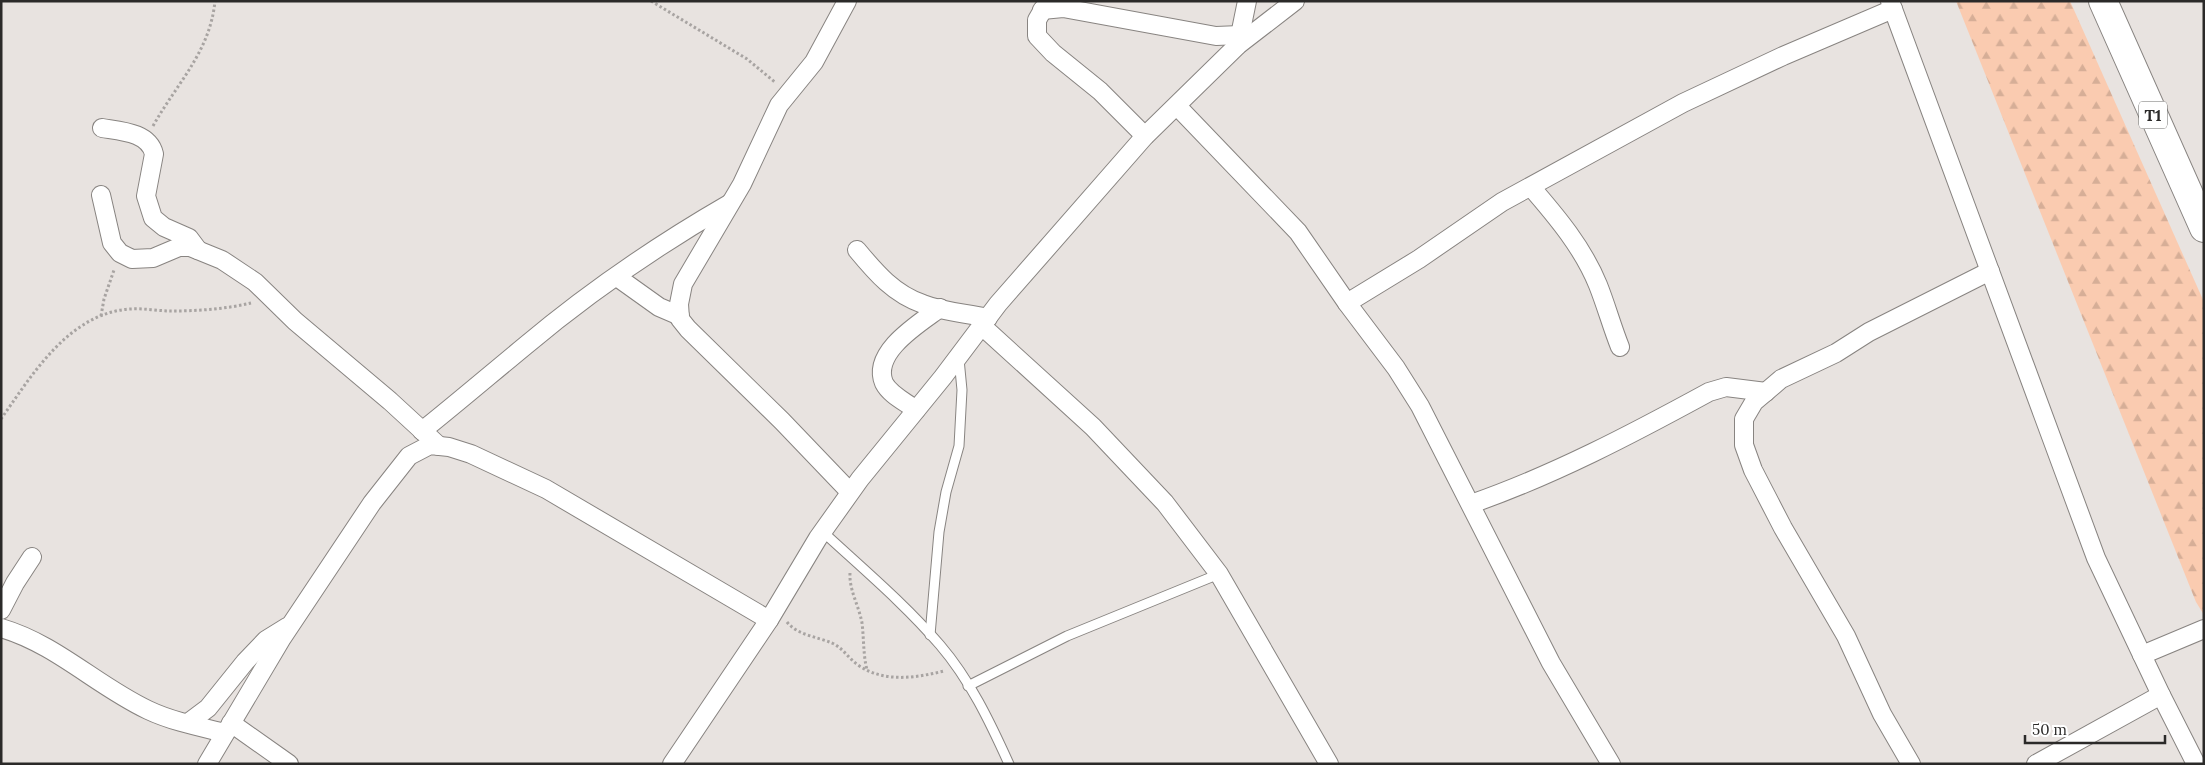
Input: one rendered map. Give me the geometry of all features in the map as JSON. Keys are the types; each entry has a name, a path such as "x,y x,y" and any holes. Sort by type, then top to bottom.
{"highway":[{"name":"T1","path":"2103,1 2204,228"}],"street":[{"path":"848,1 814,62 779,105 742,184 683,284 679,304 680,319 688,329 782,421 850,492"},
{"path":"1239,40 1247,1"},
{"path":"672,764 773,613 822,531 850,492 985,322 1144,136 1177,106 1239,40 1295,1"},
{"path":"1144,136 1100,91 1044,45 1037,36 1037,20 1045,5 1239,40"},
{"path":"1347,303 1419,259 1502,202 1684,103 1892,5 2096,558 2196,764"},
{"path":"1177,106 1298,232 1347,303 1396,368 1420,406 1550,663 1611,764"},
{"path":"102,128 134,135 146,140 153,147 154,154 146,196 153,218 164,227 189,238 198,250"},
{"path":"1531,187 1562,224 1581,253 1598,285 1620,347"},
{"path":"101,194 112,243 120,253 132,259 153,258 179,247 190,247 222,260 255,282 439,446"},
{"path":"422,431 481,385 525,346 617,277 697,222 730,203"},
{"path":"857,250 878,276 899,293 924,305 985,322 1093,427 1165,503 1219,574 1329,764"},
{"path":"1911,764 1882,714 1846,636 1783,528 1753,470 1744,444 1744,420 1754,402 1781,379 1836,353 1869,332 1990,271"},
{"path":"617,277 659,307 680,316"},
{"path":"916,410 891,391 884,383 882,369 891,347 940,308"},
{"path":"1471,504 1515,489 1588,456 1710,392 1726,387 1766,392"},
{"path":"207,764 291,625 372,504 409,456 430,445 471,454 546,489 773,613"},
{"path":"1,610 14,583 32,557"},
{"path":"188,723 208,708 245,662 266,640 291,625"},
{"path":"1,628 44,646 104,686 149,711 188,723 228,728 290,764"},
{"path":"2142,656 2204,630"},
{"path":"2036,764 2161,695"}],"lane":[{"path":"930,635 939,532 946,492 959,446 962,390 959,356"},
{"path":"822,531 941,646 983,708 1009,764"},
{"path":"968,686 1066,636 1219,574"}],"path":[{"path":"146,140 174,91 202,50 210,29 214,1"},
{"path":"652,1 746,59 788,95"},
{"path":"101,316 104,299 120,253"},
{"path":"1,419 33,373 53,350 77,331 101,316 131,309 173,311 243,305 271,297"},
{"path":"854,560 850,583 862,623 863,648 867,670"},
{"path":"773,613 808,635 840,647 857,665 890,677 917,677 956,668"}],"green space":[{"path":"1956,1 2070,1 2204,302 2204,615 2196,602"}]}
